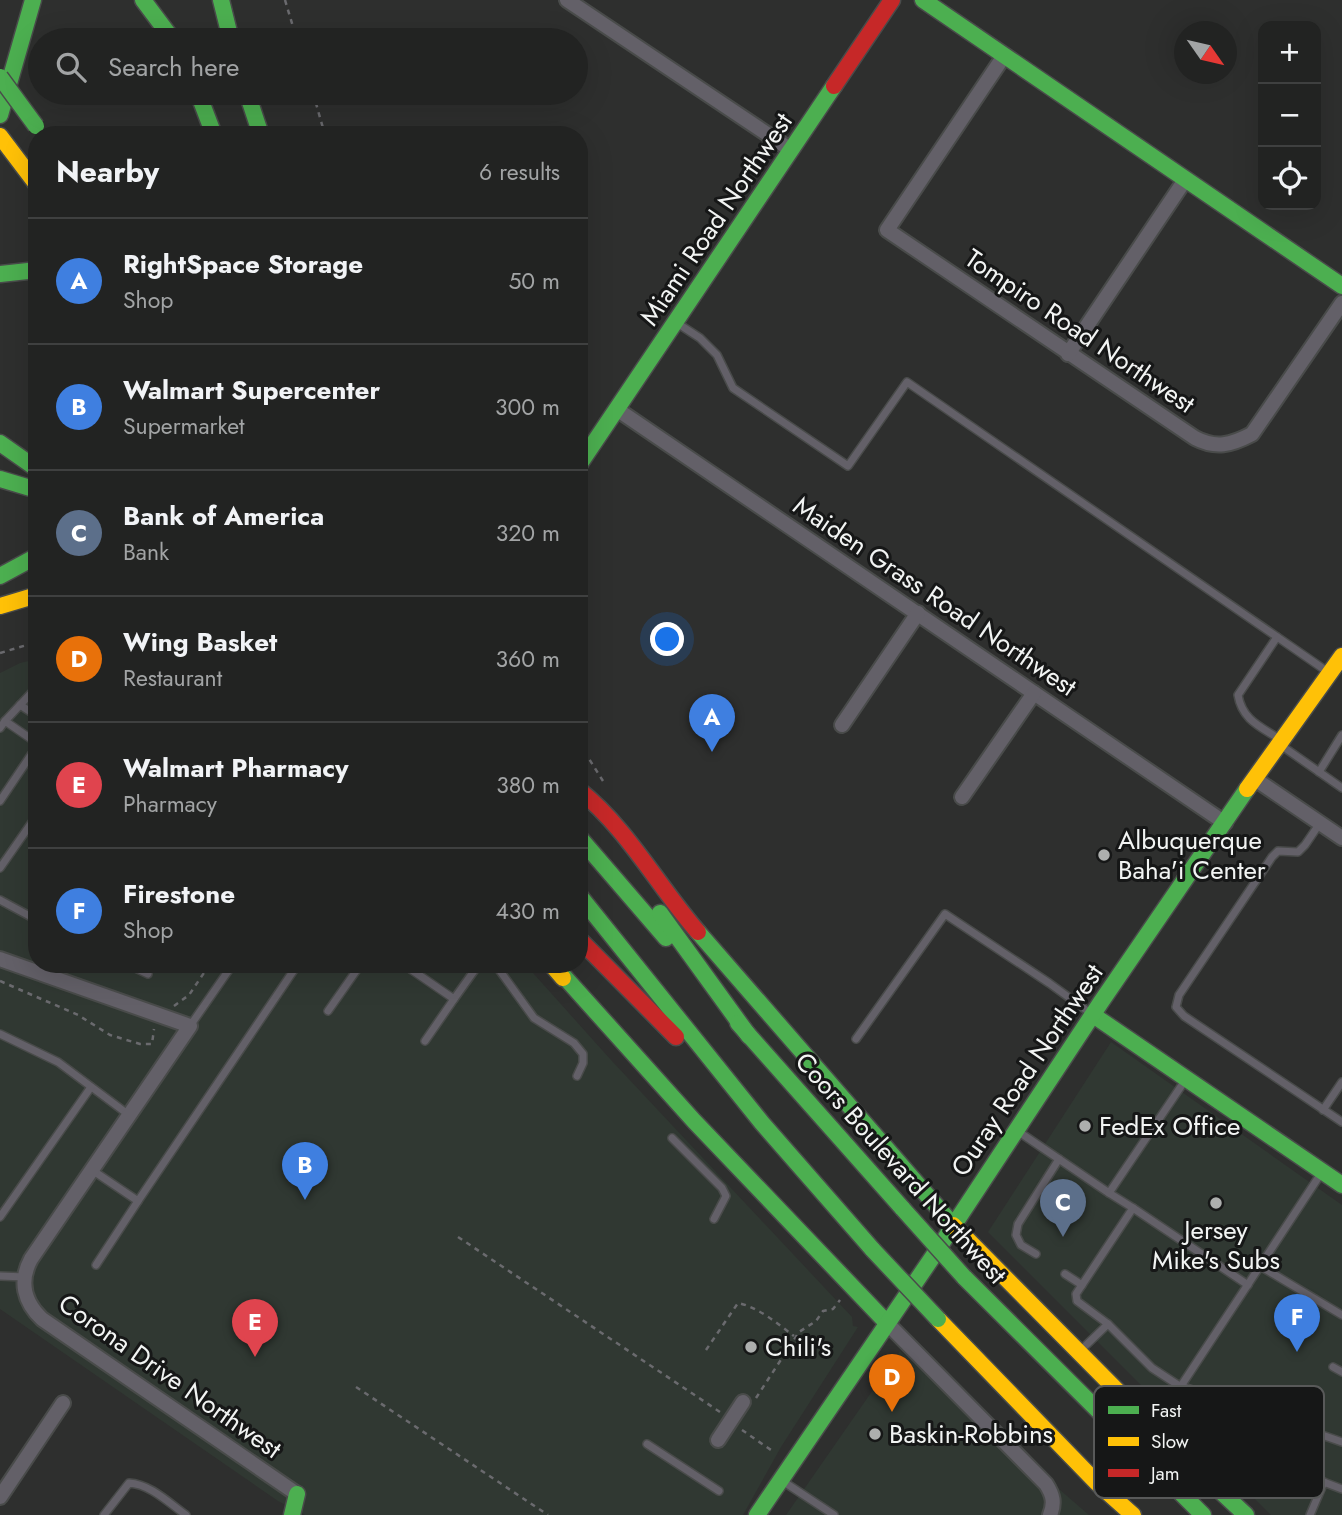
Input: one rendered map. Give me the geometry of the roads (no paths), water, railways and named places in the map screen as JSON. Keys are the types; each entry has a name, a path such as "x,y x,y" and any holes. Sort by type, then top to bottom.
{"main road":[{"path":"1,114 33,0"},
{"path":"143,0 164,28"},
{"path":"221,0 228,28"},
{"name":"Miami Road Northwest","path":"588,452 892,0"},
{"path":"923,0 1342,286"},
{"path":"0,78 37,126"},
{"path":"203,105 211,126"},
{"path":"251,105 258,126"},
{"path":"0,136 28,174"},
{"path":"0,274 28,271"},
{"path":"0,443 28,463"},
{"path":"0,479 28,487"},
{"path":"0,576 28,561"},
{"path":"4,605 28,598"},
{"path":"4,605 28,606"},
{"name":"Ouray Road Northwest","path":"757,1515 1093,1014 1342,656"},
{"path":"588,798 603,809 678,909 953,1225 1112,1386"},
{"path":"588,805 628,869 749,1036"},
{"name":"Coors Boulevard Northwest","path":"588,848 749,1036 964,1277 1094,1409"},
{"path":"588,906 762,1124 873,1250 1094,1479"},
{"path":"588,948 762,1124"},
{"path":"560,973 694,1121 887,1323"},
{"path":"1093,1014 1342,1185"},
{"name":"Corona Drive Northwest","path":"292,1515 297,1494"},
{"path":"1115,1498 1133,1515"},
{"name":"Coors Boulevard Northwest","path":"1186,1498 1203,1515"},
{"path":"1228,1498 1246,1515"}],"street":[{"path":"567,0 791,150"},
{"name":"Tompiro Road Northwest","path":"1004,56 887,230 1068,354 1206,443 1222,446 1236,443 1252,434 1342,303"},
{"path":"1068,354 1185,180"},
{"name":"Maiden Grass Road Northwest","path":"618,410 1226,823"},
{"path":"842,725 918,613"},
{"path":"962,797 1034,693"},
{"path":"1255,779 1342,838"},
{"path":"0,959 28,965"},
{"path":"25,1277 31,1259 190,1026 52,973"},
{"name":"Corona Drive Northwest","path":"25,1277 28,1303 42,1318 297,1494"},
{"path":"887,1323 1046,1484 1054,1505 1051,1515"},
{"path":"0,1497 63,1403"},
{"path":"718,1440 738,1422 748,1405"}],"lane":[{"path":"676,322 700,338 717,355 733,388 848,466 907,382 1330,673"},
{"path":"1277,637 1238,695 1240,709 1342,788"},
{"path":"28,697 2,725 28,739"},
{"path":"20,705 28,710"},
{"path":"1319,772 1342,736"},
{"path":"0,801 28,758"},
{"path":"1320,823 1306,845 1298,852 1278,851 1272,857 1179,995 1177,1007 1184,1016 1342,1122"},
{"path":"0,868 28,828"},
{"path":"0,900 28,915"},
{"path":"856,1039 945,914 1093,1014"},
{"path":"190,1026 227,973"},
{"path":"96,1265 292,973"},
{"path":"328,1011 354,973"},
{"path":"416,973 454,999"},
{"path":"425,1041 473,973"},
{"path":"502,973 534,1018 574,1044 583,1054 583,1063 577,1076"},
{"path":"0,1034 58,1062 129,1115"},
{"path":"1109,1193 1186,1078"},
{"path":"1323,1110 1342,1082"},
{"path":"0,1217 91,1087"},
{"path":"1016,1130 1248,1285"},
{"path":"672,1138 722,1188 726,1196 714,1219"},
{"path":"1036,1254 1021,1245 1016,1236 1018,1224 1059,1159"},
{"path":"92,1170 138,1201"},
{"path":"1133,1208 1076,1294 1077,1301 1108,1324 1152,1367 1181,1386 1322,1171"},
{"path":"1261,1266 1342,1315"},
{"path":"1065,1274 1082,1285"},
{"path":"0,1276 25,1277"},
{"path":"1079,1352 1108,1324"},
{"path":"1334,1367 1342,1372"},
{"path":"1324,1436 1342,1442"},
{"path":"648,1444 719,1490"},
{"path":"780,1480 834,1515"},
{"path":"1324,1482 1342,1489"},
{"path":"104,1515 129,1483 139,1483 184,1513"},
{"path":"1310,1515 1317,1498"}],"place":[{"name":"RightSpace Storage","path":"712,752"},
{"name":"Albuquerque Baha'i Center","path":"1104,855"},
{"name":"FedEx Office","path":"1085,1126"},
{"name":"Walmart Supercenter","path":"305,1200"},
{"name":"Jersey Mike's Subs","path":"1216,1203"},
{"name":"Bank of America","path":"1063,1237"},
{"name":"Chili's","path":"751,1347"},
{"name":"Firestone","path":"1297,1352"},
{"name":"Walmart Pharmacy","path":"255,1357"},
{"name":"Wing Basket","path":"892,1412"},
{"name":"Baskin-Robbins","path":"875,1434"}]}
